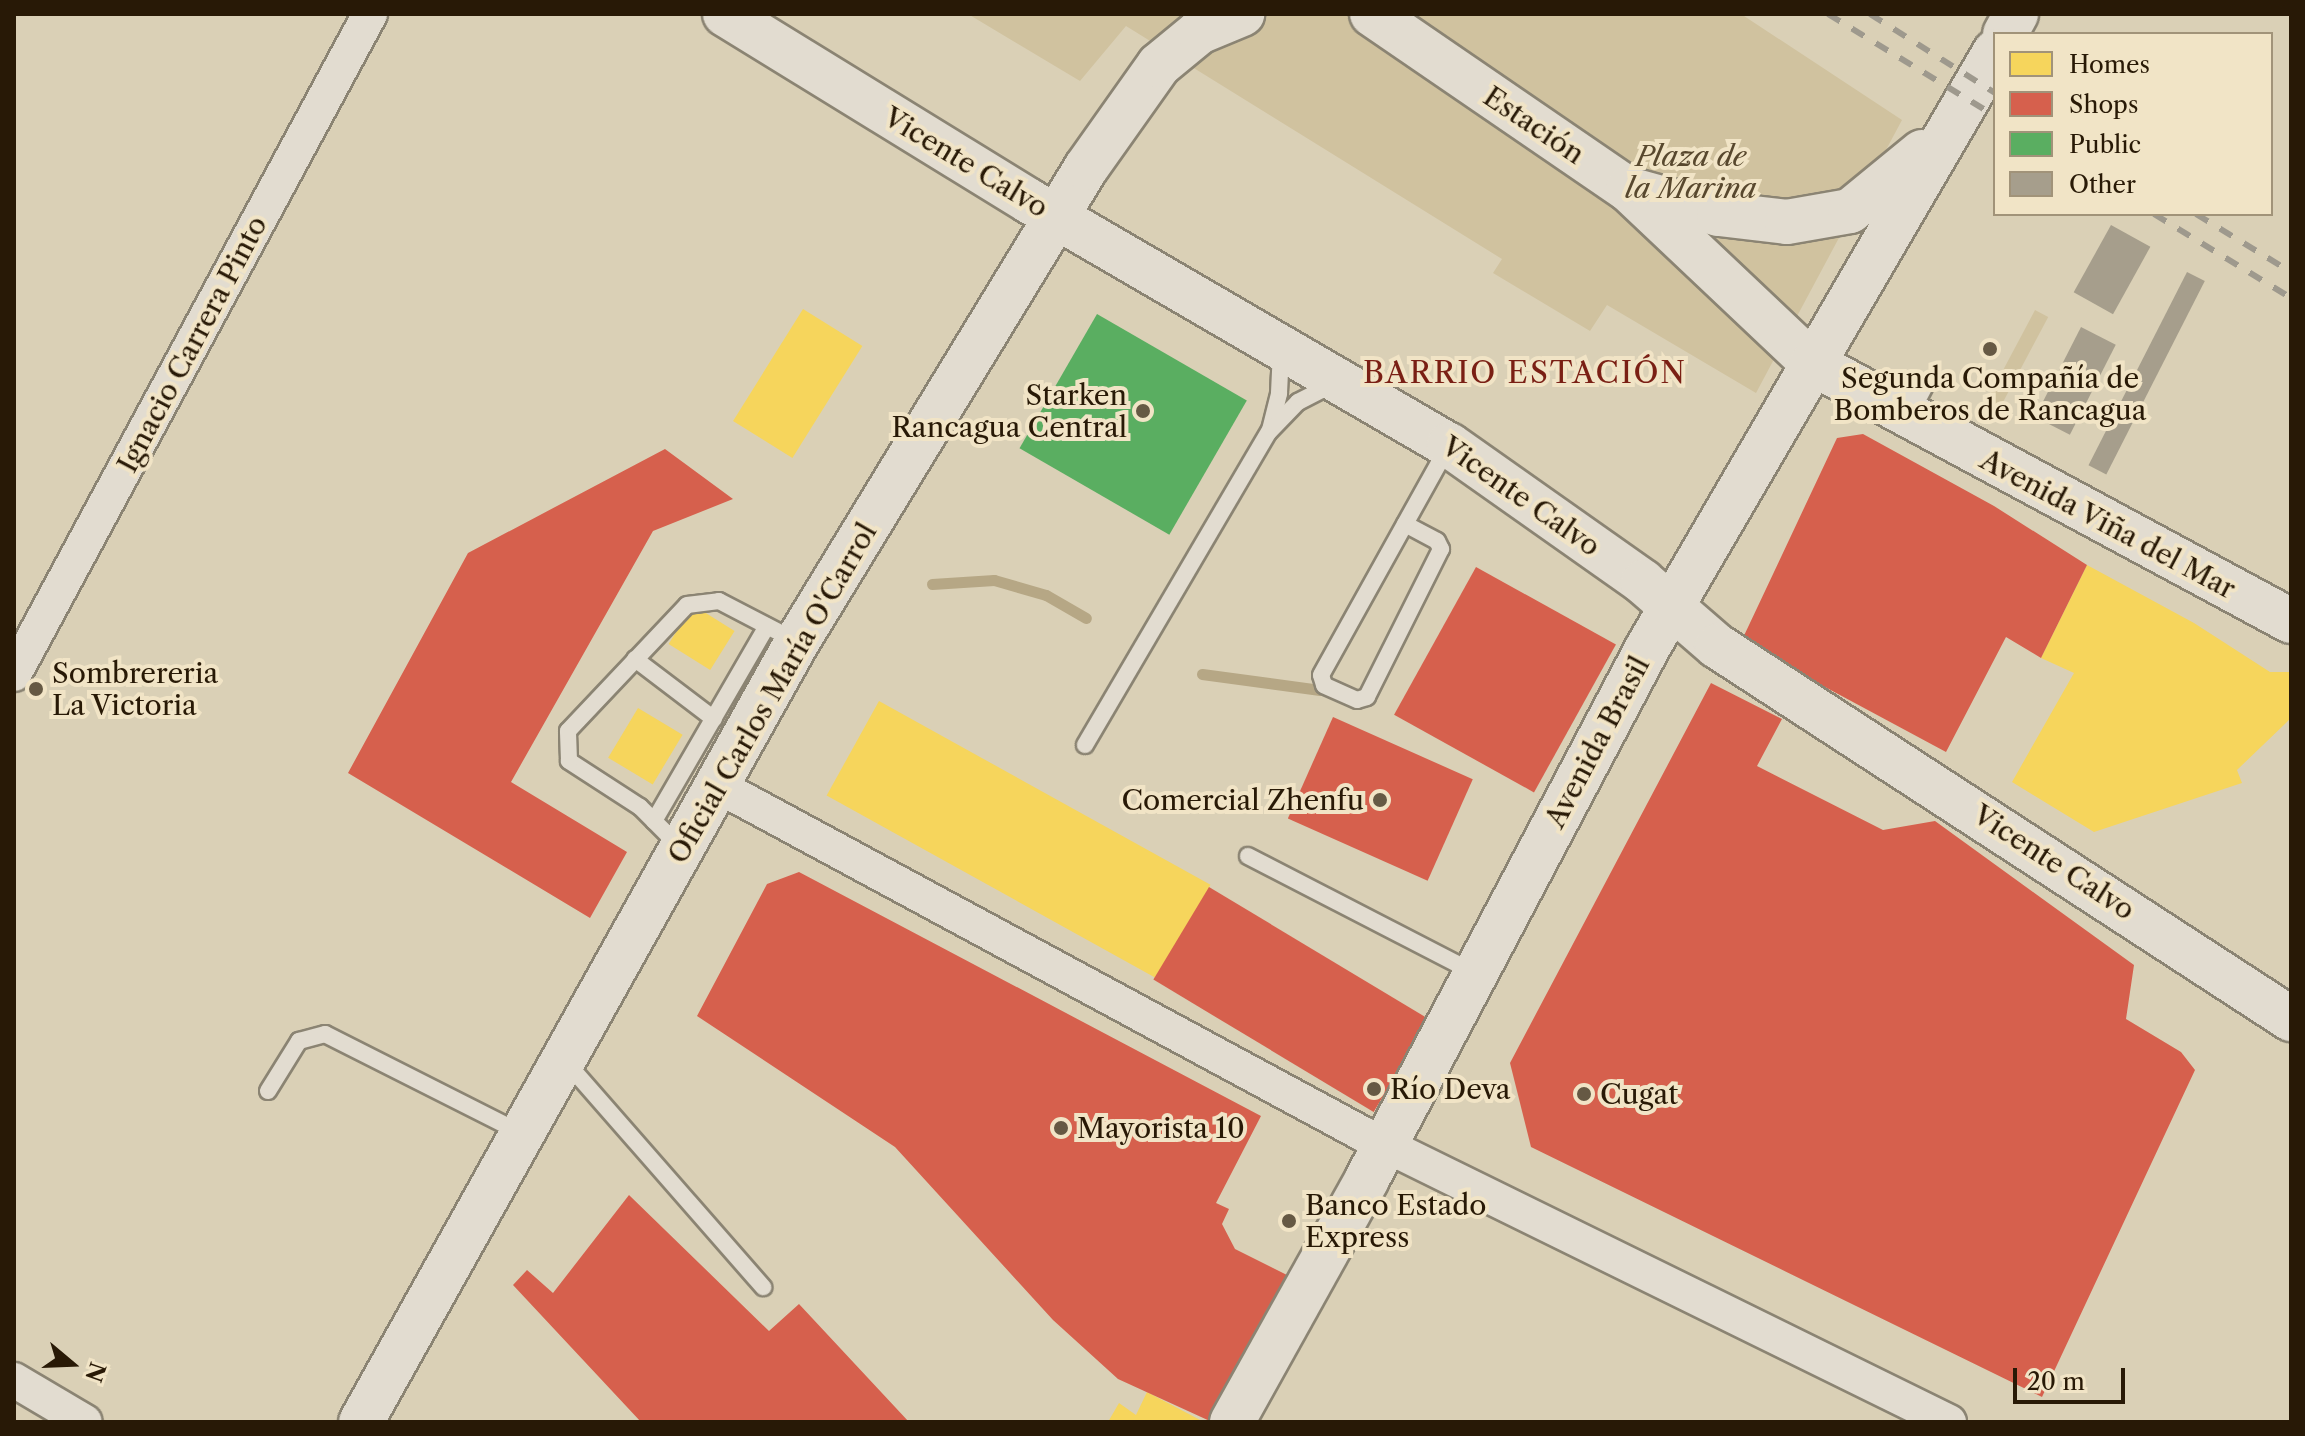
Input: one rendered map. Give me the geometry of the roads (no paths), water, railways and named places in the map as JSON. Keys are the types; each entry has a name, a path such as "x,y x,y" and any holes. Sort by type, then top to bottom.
{"main road":[{"name":"Vicente Calvo","path":"725,14 1056,216 1449,445 1511,486 1717,646 2291,1019"},
{"name":"Oficial Carlos María O'Carrol","path":"361,1422 563,1058 668,835 718,786 782,634 1056,216 1159,65 1199,32 1242,14"},
{"name":"Estación","path":"1372,14 1628,189 1719,214 1787,222 1850,211 1921,153 1989,63"},
{"path":"2006,32 2016,14"},
{"name":"Avenida Brasil","path":"1232,1422 1671,609 1989,63"},
{"name":"Avenida Viña del Mar","path":"1628,189 1812,363 1916,402 2291,621"}],"street":[{"name":"Ignacio Carrera Pinto","path":"14,674 370,14"},
{"path":"718,786 1384,1144 1949,1422"},
{"path":"14,1380 85,1422"}],"lane":[{"path":"1269,432 1279,393 1281,347"},
{"path":"1085,745 1269,432 1298,402 1340,381"},
{"path":"1405,524 1437,541 1441,549 1367,697 1357,700 1324,685 1321,675 1405,524 1449,445"},
{"path":"702,600 719,601 782,634 714,719 668,835 569,761 566,746 568,731 687,605 702,600"},
{"path":"635,659 714,719"},
{"path":"1248,856 1474,973"},
{"path":"268,1091 299,1041 325,1034 521,1133"},
{"path":"563,1058 763,1287"}],"waterway":[{"path":"932,584 994,580 1046,595 1086,618"},
{"path":"1202,674 1320,690"}],"railway":[{"path":"1828,14 1993,115"},
{"path":"1870,14 1993,92"},
{"path":"2157,216 2291,298"},
{"path":"2199,216 2291,272"}],"place":[{"name":"Segunda Compañía de Bomberos de Rancagua","path":"1990,349"},
{"name":"Starken Rancagua Central","path":"1143,411"},
{"name":"Sombrereria La Victoria","path":"36,689"},
{"name":"Comercial Zhenfu","path":"1380,800"},
{"name":"Río Deva","path":"1374,1089"},
{"name":"Cugat","path":"1584,1094"},
{"name":"Mayorista 10","path":"1061,1128"},
{"name":"Banco Estado Express","path":"1289,1221"}],"district":[{"name":"BARRIO ESTACIÓN","path":"1525,373"}],"park label":[{"name":"Plaza de la Marina","path":"1691,172"}]}
